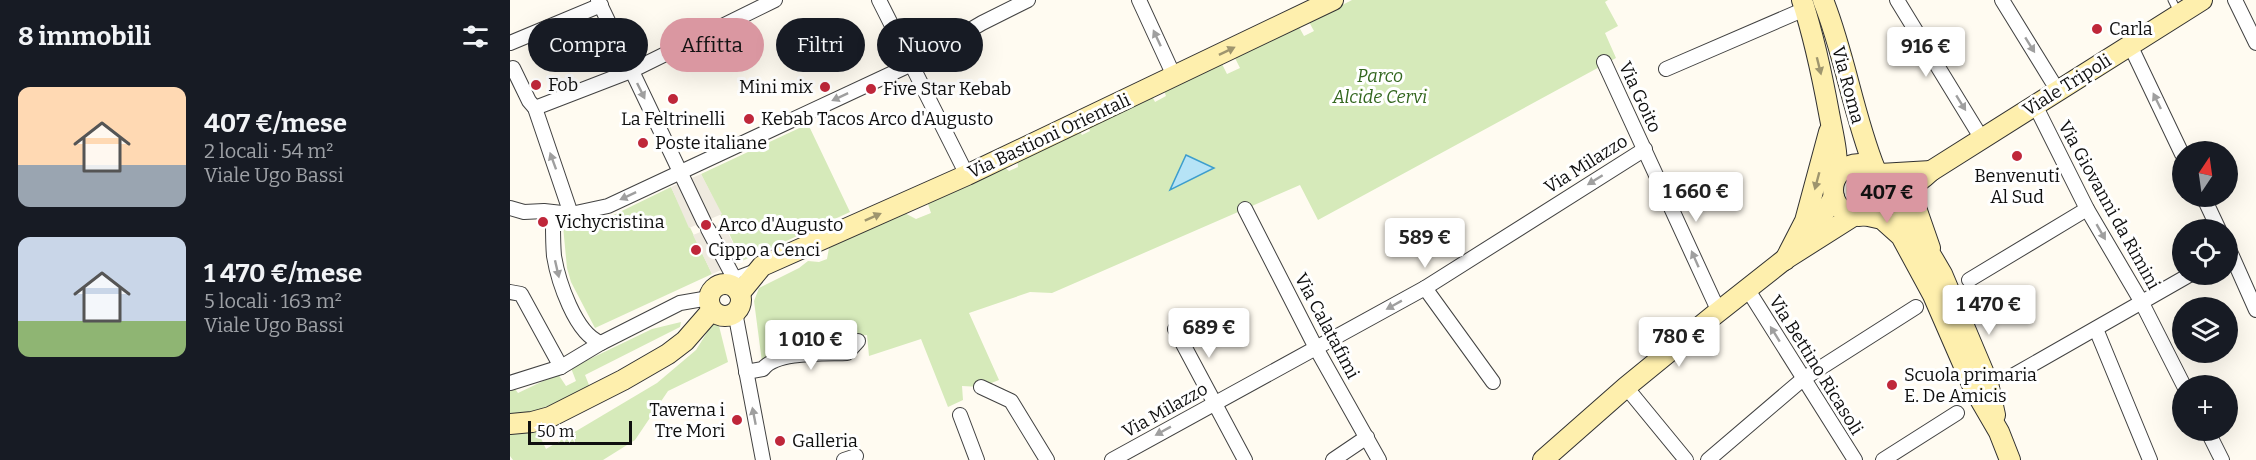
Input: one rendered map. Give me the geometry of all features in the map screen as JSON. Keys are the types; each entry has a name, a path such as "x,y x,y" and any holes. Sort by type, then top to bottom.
{"street":[{"path":"648,62 775,0"},
{"path":"879,0 888,18"},
{"path":"983,22 1028,0"},
{"path":"1139,0 1174,76"},
{"name":"Via Bastioni Orientali","path":"731,284 744,288 762,266 967,174 1333,0"},
{"path":"1897,0 1982,139"},
{"path":"2002,0 2058,91"},
{"name":"Viale Tripoli","path":"1884,197 1915,186 1931,171 2130,45 2176,7 2202,0"},
{"path":"510,43 600,3 607,18"},
{"name":"Via Roma","path":"1829,3 1850,82 1860,132 1877,171"},
{"path":"1666,69 1803,4"},
{"name":"Via Roma","path":"1803,4 1821,71 1838,162 1836,177"},
{"path":"2238,6 2256,43"},
{"path":"2130,45 2176,141"},
{"name":"Via Goito","path":"1604,62 1719,312"},
{"path":"513,68 529,101 535,108 566,214"},
{"path":"535,108 626,72"},
{"path":"510,383 561,367 601,343 680,303 710,304 723,316 735,312 741,302 632,72"},
{"path":"510,208 524,212 544,211 566,214 608,206 895,72"},
{"path":"916,72 967,174"},
{"name":"Via Giovanni da Rimini","path":"2035,105 2087,209 2141,302 2178,375"},
{"name":"Via Roma","path":"1791,256 1805,220 1831,124"},
{"name":"Via Milazzo","path":"1112,460 1425,288 1644,148"},
{"path":"1791,256 1860,215 1875,210 1884,197 1884,183 1877,171 1869,165 1856,163 1844,168 1833,184 1834,197 1844,211 1860,215 1882,219 1900,236 1933,295 1974,389 1999,432 2010,460"},
{"name":"Viale Tripoli","path":"1877,171 1931,171"},
{"path":"1915,186 1914,202 1932,257"},
{"path":"1543,460 1626,387 1791,256 1812,235 1834,197"},
{"path":"1884,197 1932,257 1942,274 1988,383 1999,432"},
{"name":"Via Calatafimi","path":"1245,208 1316,348 1379,460"},
{"path":"1969,280 2087,209"},
{"path":"566,214 553,223 554,255 562,289 590,338 601,343"},
{"path":"2238,273 2256,310"},
{"path":"510,424 532,422 550,417 623,381 668,354 685,341 710,304 712,290 731,284"},
{"path":"2014,375 2172,285"},
{"path":"1425,288 1493,382"},
{"name":"Via Bettino Ricasoli","path":"1748,290 1855,460"},
{"path":"510,292 521,294 561,367"},
{"path":"1708,460 1803,379 1917,306"},
{"path":"735,312 763,460"},
{"path":"1175,329 1245,460"},
{"path":"2096,329 2150,460"},
{"path":"746,372 763,369 767,364 785,357 847,353 858,341"},
{"path":"981,387 1011,401 1047,460"},
{"path":"1626,387 1686,460"},
{"path":"1883,460 1957,413"},
{"path":"960,415 977,460"},
{"path":"1333,460 1367,437"},
{"path":"2212,441 2222,460"}],"green space":[{"name":"Parco Alcide Cervi","path":"1352,0 1608,0 1605,2 1618,26 1605,33 1616,58 1318,220 1300,185 1052,293 1030,292 969,313 999,380 981,387 962,386 963,400 948,407 921,339 869,356 867,335 858,336 845,350 762,362 754,301 759,288 808,261 819,262 827,259 829,248 899,210 916,219 931,213 926,198 1001,164 1009,171 1018,167 1017,157 1078,129 1082,135 1090,131 1088,124 1151,94 1155,102 1166,96 1163,88 1222,64 1227,74 1240,68 1235,58 1299,27 1304,36 1314,31 1309,22"},
{"path":"808,124 850,212 742,261 701,174"},
{"path":"1859,177 1869,180 1872,190 1869,200 1859,203 1849,200 1846,190 1849,180"},
{"path":"671,187 712,274 595,328 571,282 567,268 563,226 595,224"},
{"path":"681,322 680,327 585,375 589,385 587,390 530,413 510,417 510,390 515,389 518,393 558,374 566,386 576,381 571,368 652,329"},
{"path":"718,322 728,362 668,391 635,440 603,460 513,460 510,456 510,434 538,432 546,449 657,383 696,350 713,323"}],"shaded area":[{"path":"701,174 722,214 689,228 671,187"},
{"path":"723,223 742,261 712,274 693,235"}],"water":[{"path":"1186,155 1214,168 1170,190"}],"place":[{"name":"Carla","path":"2097,29"},
{"name":"Fob","path":"536,85"},
{"name":"Mini mix","path":"825,87"},
{"name":"Five Star Kebab","path":"871,89"},
{"name":"La Feltrinelli","path":"673,99"},
{"name":"Kebab Tacos Arco d'Augusto","path":"749,119"},
{"name":"Poste italiane","path":"643,143"},
{"name":"Benvenuti Al Sud","path":"2017,156"},
{"name":"Vichycristina","path":"543,222"},
{"name":"Arco d'Augusto","path":"706,225"},
{"name":"Cippo a Cenci","path":"696,250"},
{"name":"Scuola primaria E. De Amicis","path":"1892,385"},
{"name":"Taverna i Tre Mori","path":"737,420"},
{"name":"Galleria","path":"780,441"}]}
